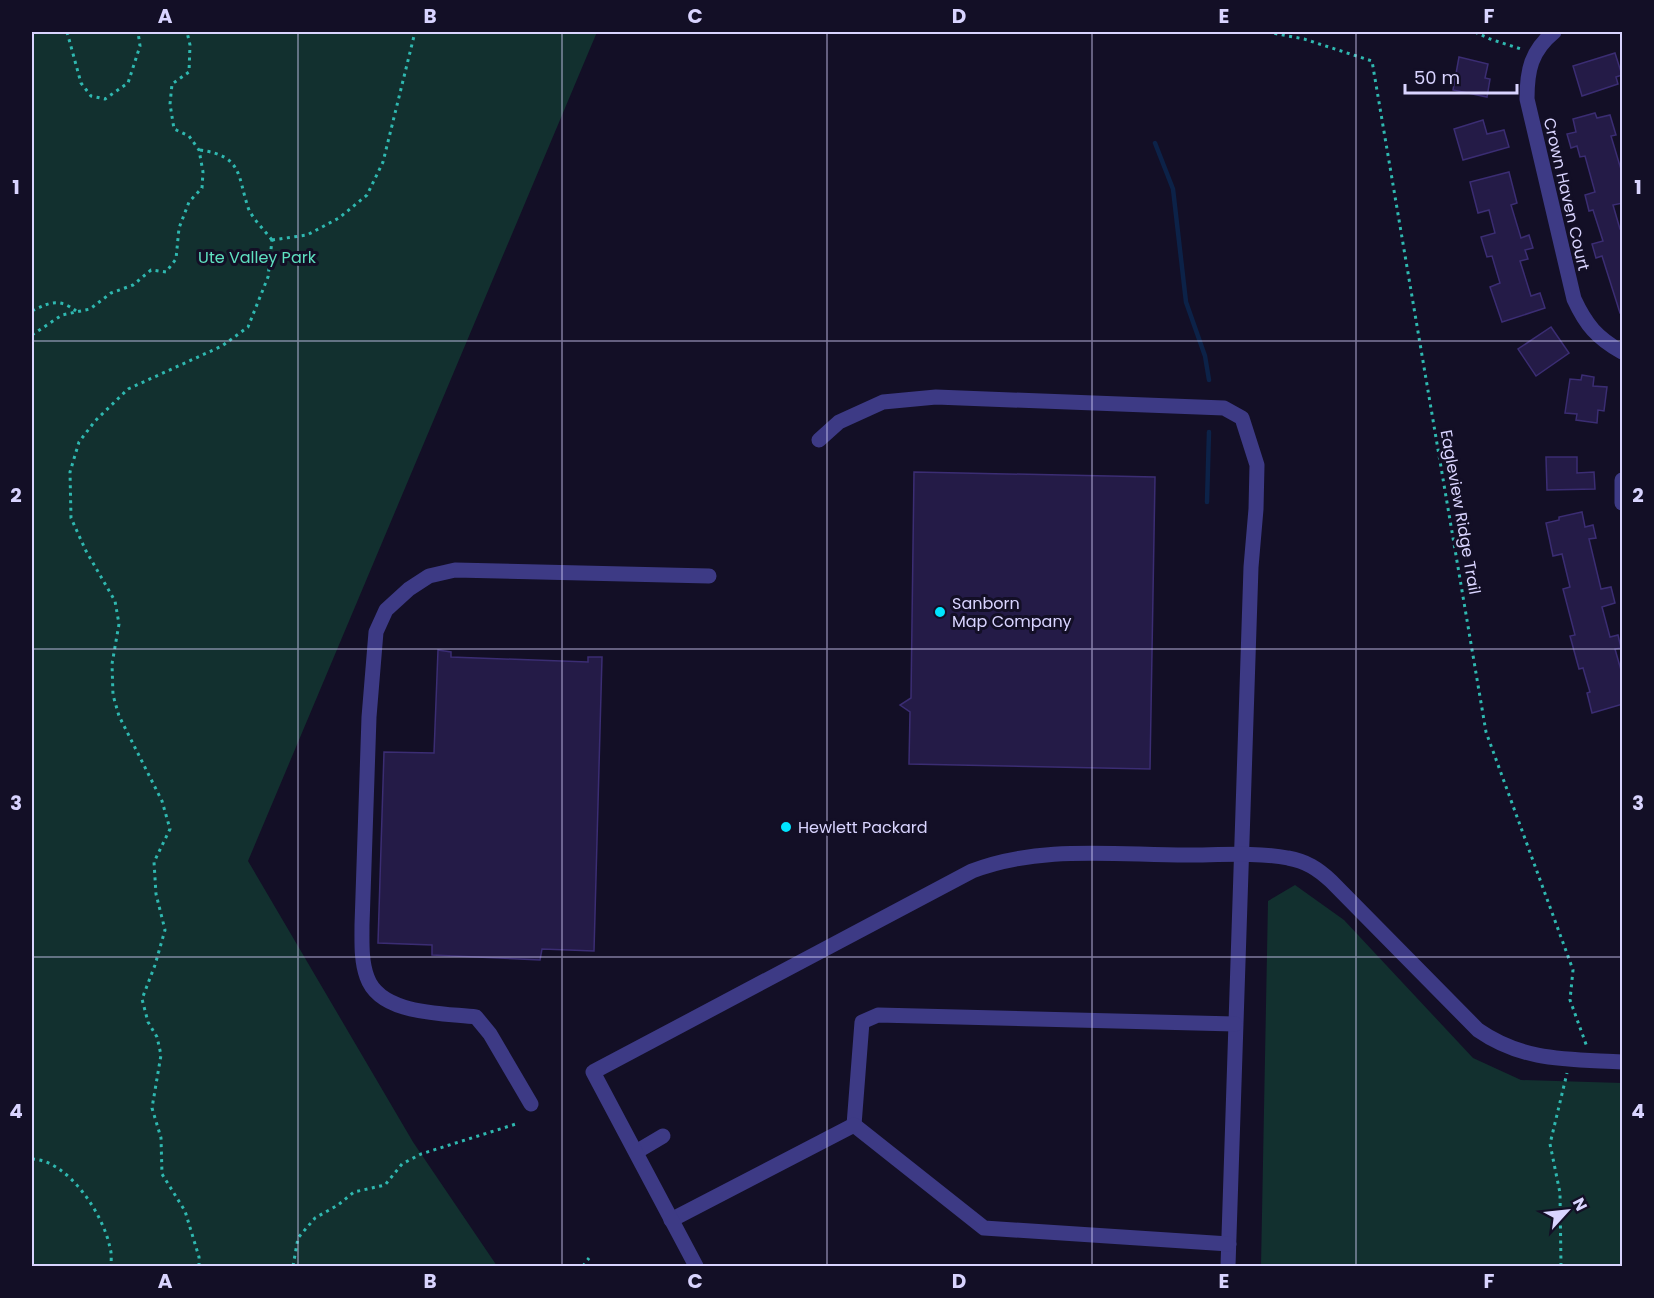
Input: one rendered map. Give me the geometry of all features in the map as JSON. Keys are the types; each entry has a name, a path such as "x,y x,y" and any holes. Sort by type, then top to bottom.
{"street":[{"name":"Crown Haven Court","path":"1554,32 1543,40 1528,68 1527,99 1569,282 1581,314 1603,341 1623,352"},
{"path":"819,440 839,422 883,402 936,397 1224,408 1242,418 1257,465 1241,855 1228,1266"},
{"path":"1623,480 1623,503"},
{"path":"531,1104 490,1034 476,1017 418,1011 394,1004 378,994 367,978 362,925 369,717 376,632 386,610 409,589 429,576 454,570 709,576"},
{"path":"696,1266 593,1072 995,862 1056,854 1286,857 1317,868 1478,1030 1496,1042 1531,1055 1623,1062"},
{"path":"854,1125 862,1022 878,1015 1235,1024"},
{"path":"674,1226 854,1125"},
{"path":"854,1125 984,1228 1229,1244"},
{"path":"636,1152 663,1136"}],"path":[{"path":"67,32 81,83 91,96 105,99 128,83 141,46 138,32"},
{"path":"32,335 62,315 90,309 111,293 133,285 151,270 166,272 176,259 178,228 189,202 202,188 203,172 200,150 189,136 174,129 170,104 172,84 189,72 190,45 187,32"},
{"path":"272,240 307,235 339,218 367,195 383,162 415,32"},
{"name":"Eagleview Ridge Trail","path":"1267,32 1304,39 1372,61 1486,732 1573,970 1570,1000 1591,1060"},
{"path":"1475,32 1490,39 1511,44 1534,55"},
{"path":"199,1266 199,1257 185,1211 162,1174 161,1138 152,1108 161,1055 157,1037 148,1022 142,999 165,930 156,894 154,862 170,829 162,801 119,716 113,695 112,663 119,624 115,601 86,551 71,518 70,472 79,442 95,421 128,389 222,346 248,327 268,277 272,240 250,212 241,177 228,158 200,150"},
{"path":"32,311 56,302 66,303 77,312"},
{"path":"1562,1266 1560,1193 1550,1144 1570,1059"},
{"path":"293,1266 298,1238 315,1218 338,1205 354,1192 386,1185 402,1164 421,1154 519,1123"},
{"path":"32,1160 53,1164 80,1188 104,1228 111,1250 111,1266"},
{"path":"583,1266 590,1258"}],"green space":[{"name":"Ute Valley Park","path":"32,32 597,32 248,861 413,1142 497,1266 32,1266"},
{"path":"1295,885 1344,920 1473,1058 1521,1080 1622,1083 1622,1266 1261,1266 1268,901"}],"building":[{"path":"1615,53 1622,75 1616,77 1618,84 1582,96 1573,66"},
{"path":"1459,57 1488,64 1485,78 1490,79 1487,97 1453,90"},
{"path":"1595,113 1597,118 1610,115 1616,135 1611,136 1623,176 1623,203 1613,205 1620,229 1623,229 1623,313 1620,313 1602,256 1596,258 1592,244 1603,241 1593,210 1589,211 1585,195 1595,192 1585,156 1580,157 1577,146 1571,148 1567,134 1576,132 1573,119"},
{"path":"1483,120 1487,134 1504,130 1509,147 1463,160 1454,129"},
{"path":"1509,172 1517,203 1511,205 1521,238 1529,235 1533,248 1525,250 1528,259 1520,261 1531,296 1540,293 1545,308 1502,322 1490,287 1500,283 1492,256 1487,257 1481,237 1495,233 1489,210 1478,213 1470,182"},
{"path":"1551,327 1569,353 1536,376 1518,349"},
{"path":"1582,375 1594,377 1593,386 1607,387 1604,411 1598,410 1597,423 1576,420 1577,414 1565,413 1570,379 1581,380"},
{"path":"1546,457 1577,457 1577,473 1594,472 1595,489 1547,490"},
{"path":"914,472 1155,477 1150,769 909,764 910,712 900,705 911,698"},
{"path":"1582,512 1585,527 1593,525 1596,538 1589,539 1601,589 1611,587 1615,603 1602,607 1610,637 1618,635 1621,648 1615,649 1623,677 1623,704 1592,713 1587,693 1590,692 1583,668 1579,669 1570,636 1575,635 1563,589 1570,587 1562,554 1553,556 1546,523 1559,520 1559,517"},
{"path":"438,650 451,652 451,657 588,662 588,657 602,657 594,951 542,949 540,960 432,955 432,945 378,943 384,752 434,753"}],"waterway":[{"path":"1155,143 1173,189 1186,302 1205,356 1209,380"},
{"path":"1207,502 1209,432"}],"place":[{"name":"Sanborn Map Company","path":"940,612"},
{"name":"Hewlett Packard","path":"786,827"}]}
